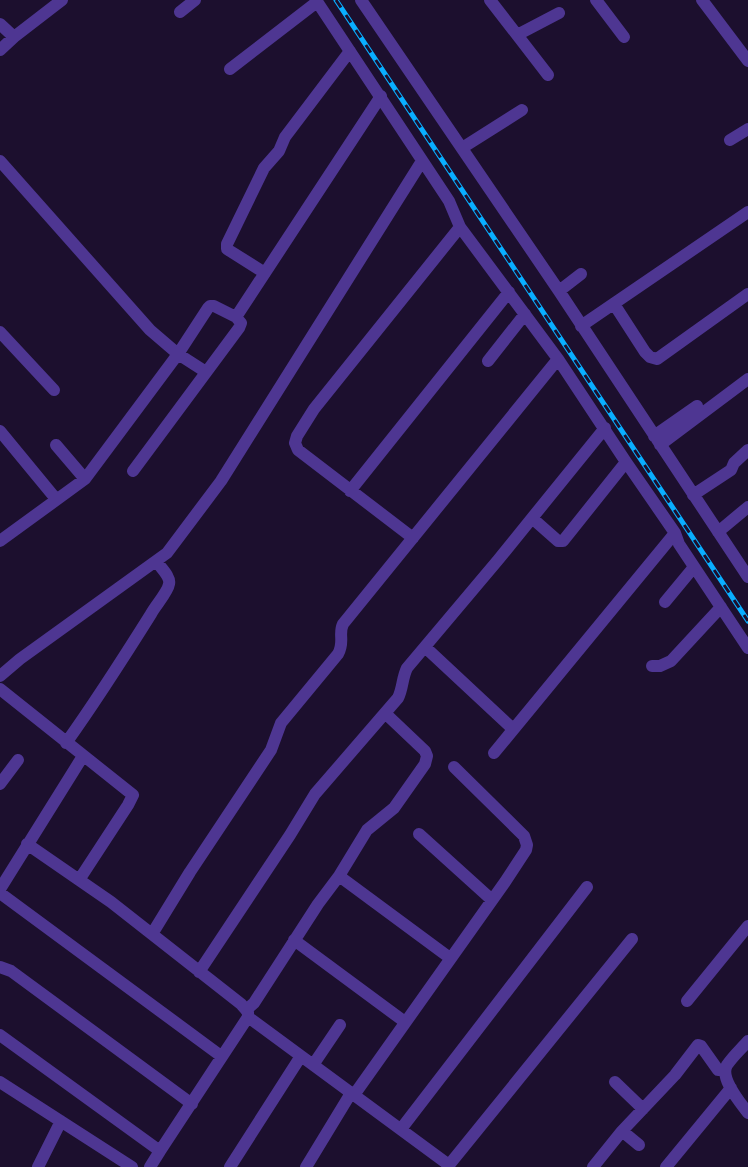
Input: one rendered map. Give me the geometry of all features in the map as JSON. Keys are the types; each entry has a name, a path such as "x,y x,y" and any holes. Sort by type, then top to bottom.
{"street":[{"path":"0,50 62,0"},
{"path":"180,12 195,0"},
{"path":"361,0 559,290 748,577"},
{"path":"490,0 548,75"},
{"path":"596,0 624,37"},
{"path":"702,0 746,53"},
{"path":"230,69 317,1 449,201 460,226 558,359 675,533 694,567 748,648"},
{"path":"517,35 559,13"},
{"path":"0,24 14,37"},
{"path":"265,272 227,249 228,244 264,168 279,151 285,137 350,51"},
{"path":"236,317 380,96"},
{"path":"462,148 522,110"},
{"path":"730,140 748,129"},
{"path":"0,161 150,330 178,354 206,372"},
{"path":"0,676 77,617 157,562 170,549 220,481 422,161"},
{"path":"581,326 748,212"},
{"path":"413,538 298,450 295,440 314,410 460,226"},
{"path":"559,290 581,274"},
{"path":"350,491 509,292"},
{"path":"614,304 645,352 650,357 657,359 748,294"},
{"path":"1,539 85,479 178,354 210,306 236,317 241,323 239,328 133,471"},
{"path":"488,361 525,314"},
{"path":"0,332 54,390"},
{"path":"152,934 190,872 271,750 281,723 338,654 342,645 341,631 343,624 558,359"},
{"path":"657,441 748,379"},
{"path":"657,441 704,402"},
{"path":"199,972 315,794 363,737 386,714 401,692 407,668 605,428"},
{"path":"0,431 56,499"},
{"path":"56,445 85,479"},
{"path":"693,495 731,470 734,463 748,450"},
{"path":"532,518 558,541 563,541 626,462"},
{"path":"718,532 748,508"},
{"path":"494,753 675,533"},
{"path":"66,743 168,589 169,578 157,562"},
{"path":"665,602 694,567"},
{"path":"652,666 660,666 671,661 721,607"},
{"path":"425,647 513,729"},
{"path":"0,689 132,794 79,880"},
{"path":"150,1167 192,1104 294,940 339,876 367,830 394,808 404,796 426,760 425,751 386,714"},
{"path":"0,888 83,756"},
{"path":"0,784 18,760"},
{"path":"306,1167 353,1094 526,850 526,840 517,828 454,767"},
{"path":"419,834 492,900"},
{"path":"27,844 152,934 241,1004 247,1014 448,1166 632,939"},
{"path":"339,876 450,958"},
{"path":"401,1129 587,887"},
{"path":"0,893 221,1056"},
{"path":"687,1001 748,926"},
{"path":"294,940 405,1022"},
{"path":"0,967 11,971 192,1104"},
{"path":"313,1065 340,1025"},
{"path":"0,1035 160,1151"},
{"path":"748,1041 727,1065 725,1070 730,1088 748,1113"},
{"path":"592,1167 622,1131 674,1076 698,1045 701,1046 719,1070 725,1070"},
{"path":"230,1167 301,1056"},
{"path":"0,1082 132,1167"},
{"path":"615,1082 642,1109"},
{"path":"666,1167 730,1088"},
{"path":"38,1167 62,1122"},
{"path":"622,1131 640,1145"}],"railway":[{"path":"336,0 748,621"}]}
